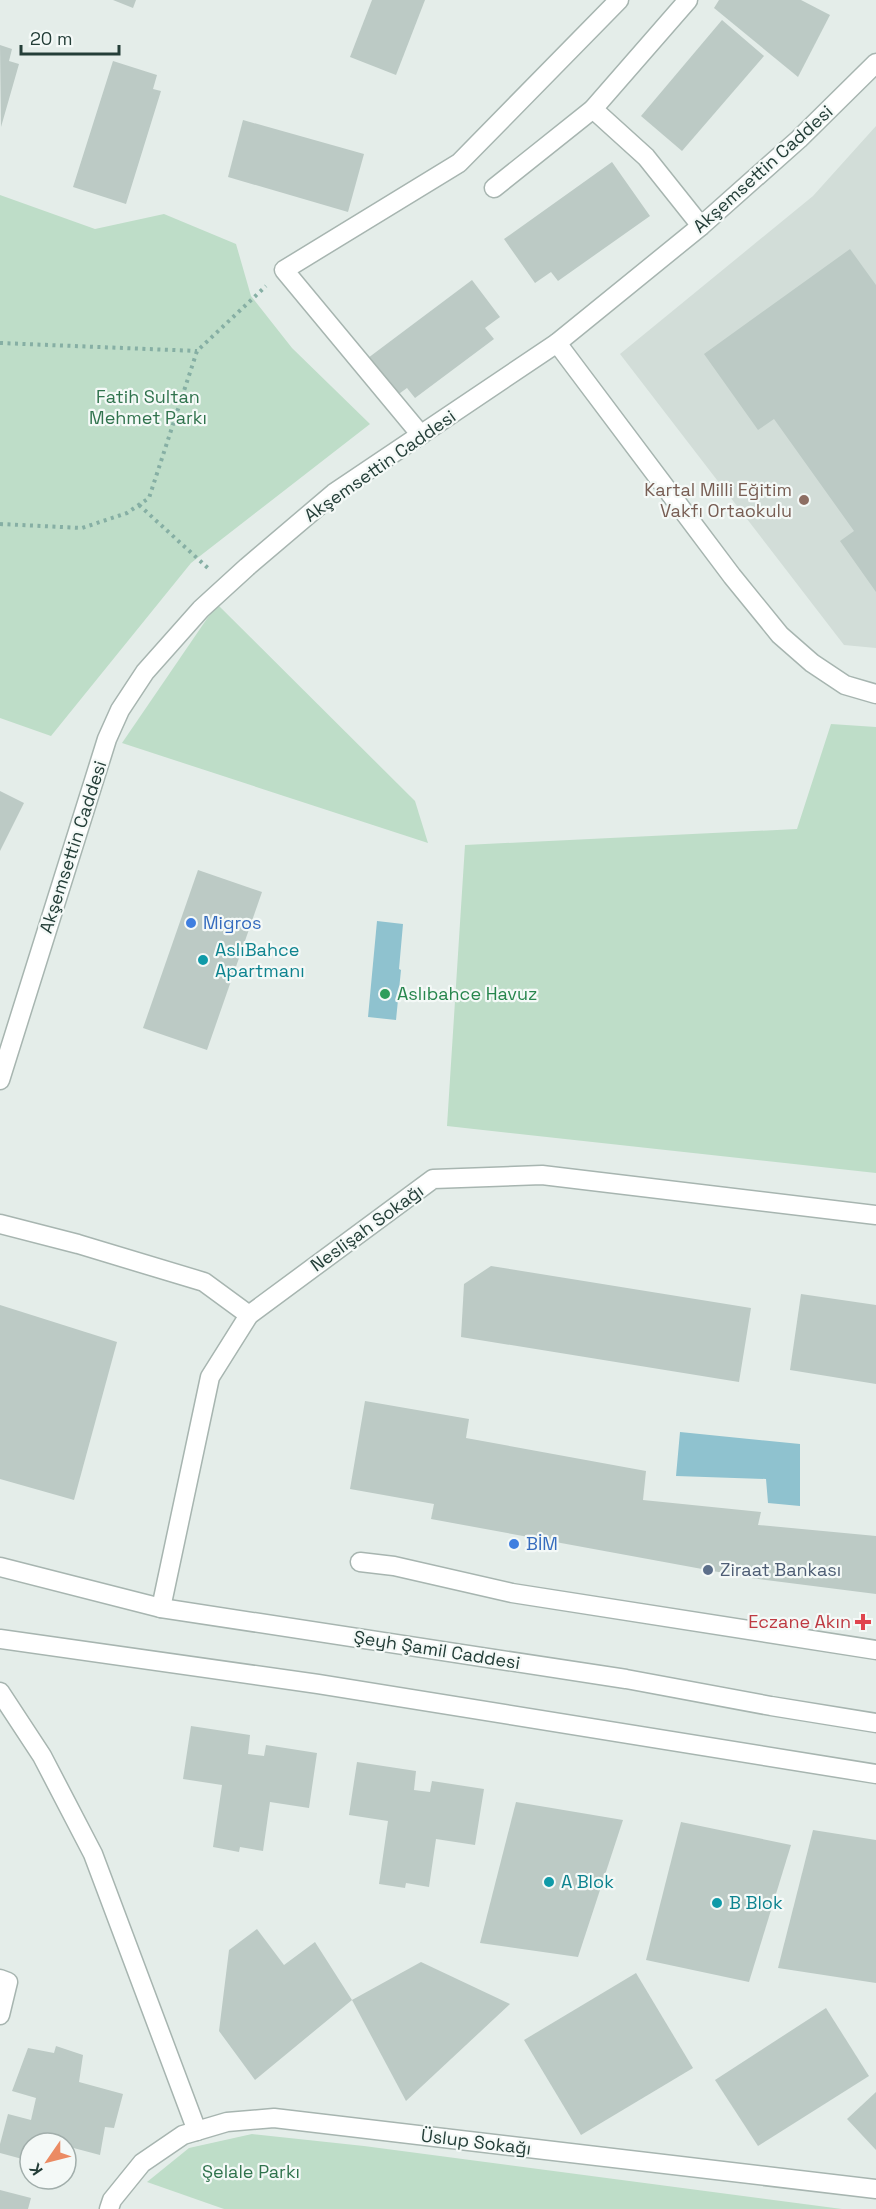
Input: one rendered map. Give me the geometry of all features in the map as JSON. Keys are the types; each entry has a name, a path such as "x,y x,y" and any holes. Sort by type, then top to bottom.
{"street":[{"path":"421,435 284,270 459,163 619,0"},
{"path":"494,188 593,109 688,0"},
{"name":"Akşemsettin Caddesi","path":"0,1080 107,739 120,710 145,672 201,609 226,585 334,493 557,343 701,226 800,139 876,63"},
{"path":"593,109 646,157 701,226"},
{"path":"557,343 732,576 780,635 812,663 845,685 876,694"},
{"name":"Neslişah Sokağı","path":"161,1608 210,1377 249,1315 433,1179 542,1175 876,1215"},
{"path":"0,1224 78,1244 204,1282 249,1315"},
{"path":"360,1562 394,1566 513,1593 876,1650"},
{"name":"Şeyh Şamil Caddesi","path":"0,1566 161,1608 626,1679 876,1723"},
{"path":"0,1640 318,1684 876,1774"},
{"path":"0,1692 42,1756 93,1854 197,2131"},
{"path":"0,1979 8,1982 0,2015"},
{"name":"Üslup Sokağı","path":"109,2209 112,2200 142,2163 183,2135 227,2122 274,2118 876,2189"}],"path":[{"path":"0,524 82,528 127,513 149,498 197,351 284,270"},
{"path":"0,343 197,351"},
{"path":"139,505 226,585"}],"shaded area":[{"name":"Kartal Milli Eğitim Vakfı Ortaokulu","path":"876,126 876,648 844,645 620,354 813,196"}],"green space":[{"name":"Fatih Sultan Mehmet Parkı","path":"0,195 95,229 164,214 236,244 251,296 292,348 370,424 191,563 51,736 0,718"},
{"path":"217,604 415,801 428,843 122,743"},
{"path":"831,724 876,727 876,1173 447,1126 465,845 797,829"},
{"name":"Şelale Parkı","path":"252,2134 364,2146 842,2209 224,2209 147,2182 189,2148"}],"water":[{"name":"Aslıbahce Havuz","path":"377,921 403,924 396,1020 368,1017"},
{"path":"680,1432 800,1444 800,1506 768,1503 766,1479 676,1476"}],"building":[{"path":"113,0 136,0 133,8"},
{"path":"372,0 425,0 396,75 350,57"},
{"path":"719,0 801,0 830,15 798,77 714,8"},
{"path":"722,20 764,56 682,151 641,116"},
{"path":"0,45 12,49 9,61 19,64 1,127"},
{"path":"113,61 157,75 153,89 161,91 126,204 73,187"},
{"path":"243,120 364,154 348,212 228,177"},
{"path":"612,162 650,216 558,281 551,272 535,283 504,239"},
{"path":"850,249 876,285 876,592 840,541 854,531 774,419 758,430 704,354"},
{"path":"472,280 500,317 485,328 494,339 415,398 407,388 396,396 368,358"},
{"path":"0,791 24,803 0,851"},
{"name":"AslıBahce Apartmanı","path":"198,870 262,892 207,1050 143,1028"},
{"path":"491,1266 751,1308 739,1382 461,1337 464,1284"},
{"path":"801,1294 876,1305 876,1384 790,1370"},
{"path":"0,1305 117,1342 74,1500 0,1479"},
{"path":"365,1401 469,1419 466,1438 646,1471 643,1500 761,1512 758,1525 876,1536 876,1594 751,1578 431,1519 434,1504 350,1489"},
{"path":"191,1726 250,1735 248,1754 264,1756 266,1745 317,1753 309,1808 270,1802 263,1851 240,1847 239,1852 213,1847 222,1785 183,1779"},
{"path":"357,1762 416,1771 414,1790 430,1792 432,1781 484,1789 475,1845 436,1839 429,1887 406,1883 405,1888 379,1884 388,1821 349,1815"},
{"name":"A Blok","path":"516,1802 623,1820 578,1957 480,1943"},
{"name":"B Blok","path":"681,1822 791,1845 749,1982 646,1960"},
{"path":"813,1830 876,1840 876,1983 778,1968"},
{"path":"257,1929 284,1965 315,1942 352,2000 255,2080 219,2031 229,1950"},
{"path":"421,1962 510,2004 406,2101 352,2000"},
{"path":"636,1973 693,2068 581,2135 524,2040"},
{"path":"826,2008 869,2076 758,2146 715,2080"},
{"path":"56,2046 83,2055 79,2082 123,2094 114,2128 105,2127 100,2155 78,2149 78,2131 18,2131 18,2158 0,2153 0,2144 8,2114 31,2120 36,2098 12,2091 28,2048 54,2053"},
{"path":"876,2092 876,2150 847,2119"},
{"path":"0,2190 31,2198 28,2209 0,2209"}],"place":[{"name":"Kartal Milli Eğitim Vakfı Ortaokulu","path":"804,500"},
{"name":"Migros","path":"191,923"},
{"name":"AslıBahce Apartmanı","path":"203,960"},
{"name":"Aslıbahce Havuz","path":"385,994"},
{"name":"BİM","path":"514,1544"},
{"name":"Ziraat Bankası","path":"708,1570"},
{"name":"Eczane Akın","path":"863,1622"},
{"name":"A Blok","path":"549,1882"},
{"name":"B Blok","path":"717,1903"}]}
